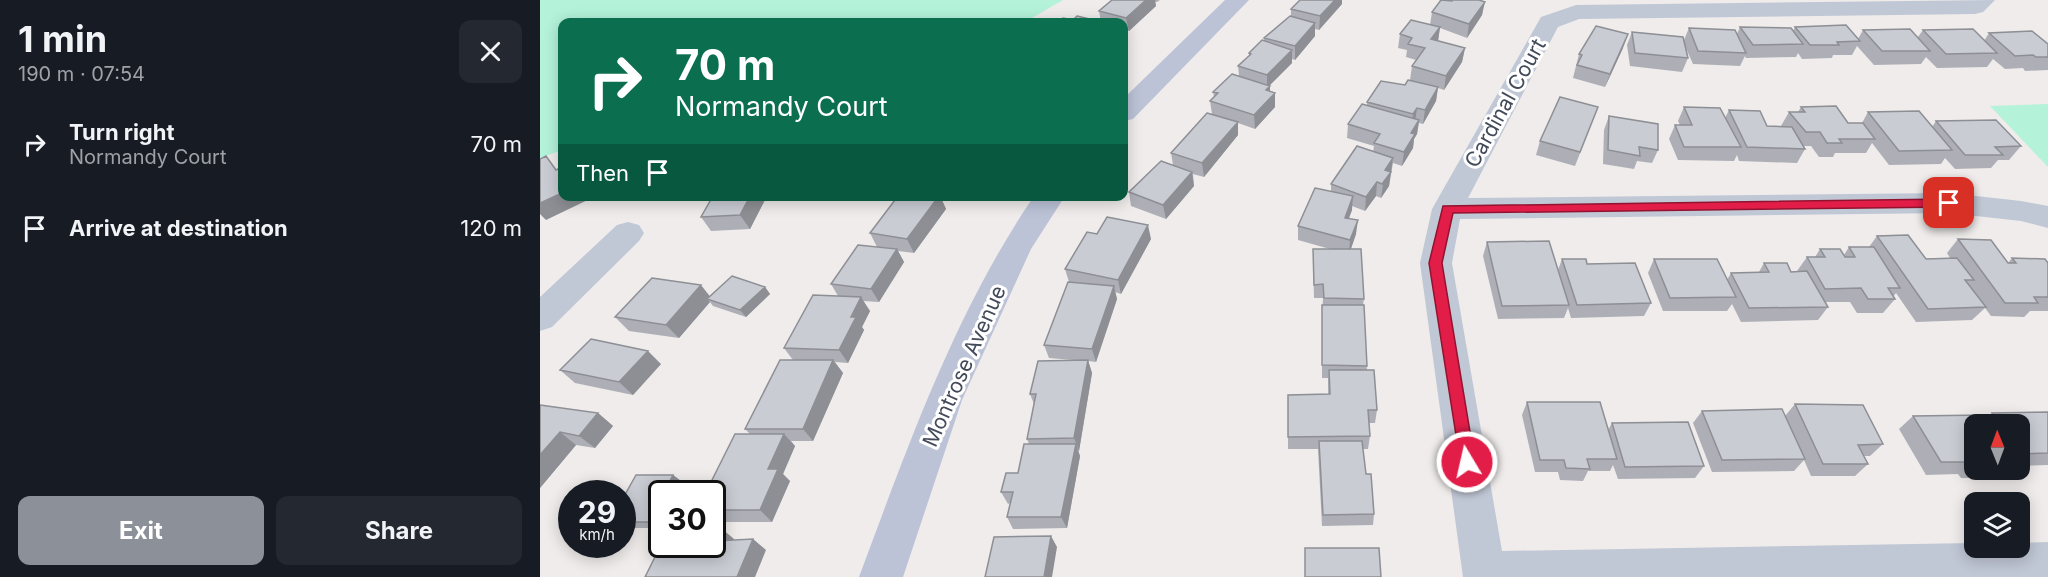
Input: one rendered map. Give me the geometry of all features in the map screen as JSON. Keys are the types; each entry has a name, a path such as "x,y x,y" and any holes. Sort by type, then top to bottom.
{"street":[{"path":"1128,109 1238,0"},
{"name":"Cardinal Court","path":"1485,575 1436,263 1447,209 1549,22 1576,12 1975,7 1984,0"},
{"name":"Montrose Avenue","path":"881,577 944,400 1017,246 1047,201"},
{"path":"1447,209 1949,203 2020,211 2048,217"},
{"path":"540,318 628,233"},
{"path":"1485,575 2048,562"}],"green space":[{"path":"540,0 1063,0 1032,18 558,18 558,151 540,158"},
{"path":"2048,104 2048,167 1990,106"}],"building":[{"path":"1112,0 1146,0 1126,18 1099,11"},
{"path":"1300,0 1335,0 1320,16 1291,9"},
{"path":"1441,0 1485,2 1469,24 1432,12"},
{"path":"1290,16 1315,23 1295,46 1264,38"},
{"path":"1411,20 1440,27 1431,39 1465,48 1446,76 1412,66 1425,48 1408,44 1412,38 1400,34"},
{"path":"1846,25 1860,41 1837,42 1839,45 1810,45 1795,27"},
{"path":"1596,26 1628,34 1610,74 1577,65 1582,55 1579,54"},
{"path":"1740,27 1791,28 1803,44 1753,45"},
{"path":"1689,28 1735,30 1746,53 1698,51"},
{"path":"1910,29 1930,51 1882,51 1863,30"},
{"path":"1973,29 1997,53 1946,54 1923,30"},
{"path":"2032,31 2048,44 2048,57 2015,56 1989,33"},
{"path":"1632,32 1683,37 1688,58 1635,53"},
{"path":"1262,40 1292,50 1267,75 1238,66 1251,54 1249,53"},
{"path":"1232,74 1270,86 1266,90 1275,93 1254,115 1210,101 1218,93 1213,92"},
{"path":"1408,80 1438,87 1425,110 1417,108 1413,114 1367,102 1381,81 1405,85"},
{"path":"1560,97 1598,107 1580,152 1540,141"},
{"path":"1362,104 1419,120 1411,133 1415,134 1404,152 1374,143 1380,134 1348,124"},
{"path":"1836,106 1848,123 1863,123 1875,139 1839,139 1842,143 1827,143 1820,132 1806,132 1789,112 1805,112 1801,107"},
{"path":"1684,107 1720,108 1741,147 1684,147 1675,125 1692,125"},
{"path":"1729,110 1760,111 1767,126 1792,127 1805,149 1747,147"},
{"path":"1919,111 1952,150 1899,151 1868,112"},
{"path":"1207,113 1238,122 1202,163 1171,153"},
{"path":"1609,116 1658,124 1658,150 1639,147 1640,156 1608,150"},
{"path":"1996,120 2021,146 1995,147 2003,155 1965,155 1936,121"},
{"path":"1357,146 1393,158 1385,170 1391,172 1382,184 1377,182 1366,197 1331,184"},
{"path":"546,156 556,170 558,169 558,195 540,203 540,159"},
{"path":"1161,161 1192,172 1163,205 1129,192"},
{"path":"1315,188 1353,196 1345,218 1358,220 1350,240 1298,226"},
{"path":"710,201 747,201 740,215 701,217"},
{"path":"894,201 935,201 907,239 870,233"},
{"path":"1107,217 1148,225 1118,280 1065,269 1087,232 1097,234"},
{"path":"1908,235 1926,259 1957,258 1974,280 1965,280 1986,307 1928,309 1877,236"},
{"path":"1958,239 1991,240 2008,263 2016,263 2012,258 2045,259 2048,263 2048,297 2034,297 2038,303 2005,303"},
{"path":"1549,241 1569,305 1502,306 1487,242"},
{"path":"858,245 897,249 871,289 831,284"},
{"path":"1849,247 1874,247 1900,288 1888,288 1895,299 1868,299 1861,288 1825,289 1807,257 1825,257 1820,249 1840,249 1845,257 1855,257"},
{"path":"1313,249 1361,249 1364,299 1324,298 1323,284 1314,285"},
{"path":"1562,259 1586,259 1587,264 1635,263 1651,303 1577,305"},
{"path":"1654,259 1717,259 1736,297 1670,298"},
{"path":"1764,263 1787,263 1791,272 1807,271 1828,307 1749,308 1731,273 1769,272"},
{"path":"732,276 765,287 740,310 707,299"},
{"path":"652,278 701,285 666,325 615,317"},
{"path":"1068,282 1114,286 1092,349 1044,345"},
{"path":"813,295 861,297 851,317 856,317 839,350 784,348"},
{"path":"1322,305 1364,305 1367,366 1322,365"},
{"path":"591,339 648,351 619,382 560,370"},
{"path":"780,360 833,360 803,429 745,429"},
{"path":"1088,360 1074,438 1027,439 1036,394 1030,394 1038,361"},
{"path":"1329,370 1374,370 1377,410 1368,410 1370,436 1288,437 1288,395 1330,394"},
{"path":"1527,402 1600,402 1617,459 1587,459 1590,469 1566,468 1564,460 1540,460"},
{"path":"1795,404 1863,405 1883,444 1858,445 1868,464 1823,464"},
{"path":"540,405 598,413 579,436 560,432 540,455"},
{"path":"1782,409 1805,459 1722,460 1702,411"},
{"path":"2048,412 2048,453 2030,454 2030,414 1992,413"},
{"path":"1964,415 1964,462 1941,462 1913,416"},
{"path":"1688,422 1704,466 1625,467 1612,423"},
{"path":"735,434 784,434 768,469 778,469 760,510 726,510 726,480 712,480"},
{"path":"1319,441 1362,441 1366,474 1371,474 1374,514 1323,515"},
{"path":"1024,444 1076,444 1061,517 1007,517 1013,492 1001,492 1006,473 1018,473"},
{"path":"636,475 673,475 670,480 648,480 648,522 636,522 636,480 633,480"},
{"path":"1051,536 1044,577 985,577 994,537"},
{"path":"753,539 737,577 645,577 654,558 726,558 726,540"},
{"path":"1305,548 1379,548 1381,577 1305,577"}],"route":[{"path":"1467,462 1436,263 1447,209 1949,203"}]}
